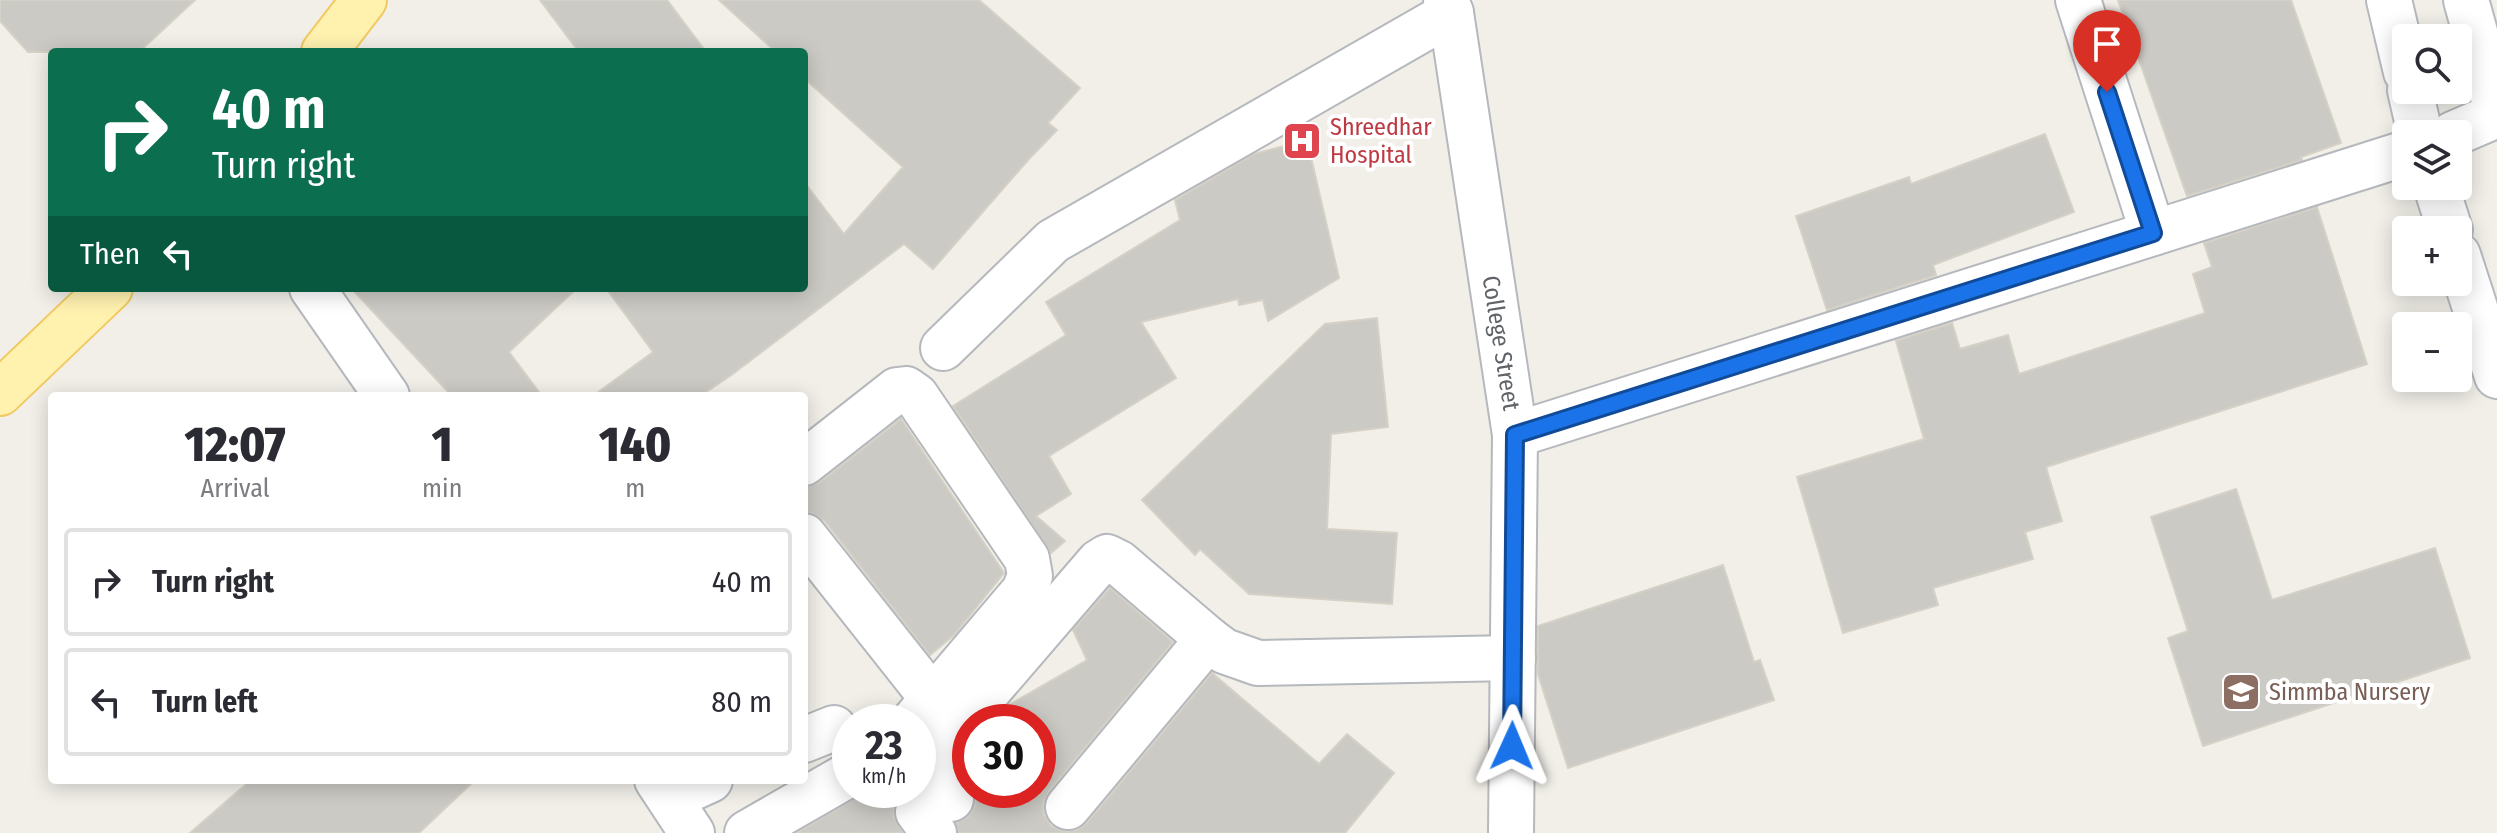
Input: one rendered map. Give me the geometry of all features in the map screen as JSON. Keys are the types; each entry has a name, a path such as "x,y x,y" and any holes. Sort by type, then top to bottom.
{"main road":[{"path":"327,48 364,0"},
{"path":"0,393 106,292"}],"street":[{"path":"2078,0 2153,233"},
{"path":"2389,0 2395,24"},
{"path":"2466,0 2497,113 2472,125"},
{"path":"943,348 1053,241 1448,7"},
{"name":"College Street","path":"1448,7 1515,435 1511,833"},
{"path":"1515,435 2392,157"},
{"path":"315,292 384,392"},
{"path":"2471,296 2497,376"},
{"path":"808,460 897,390 906,389 916,396 1027,559 1030,576 1024,591 929,704"},
{"path":"808,542 918,704"},
{"path":"934,815 929,768 932,756 1099,562 1107,557 1119,563 1224,651 1258,663 1513,658"},
{"path":"1068,807 1208,639"},
{"path":"747,833 832,784"}],"building":[{"path":"0,0 195,0 143,48 48,48 48,52 28,52 0,21"},
{"path":"540,0 667,0 703,48 576,48"},
{"path":"719,0 979,0 1080,88 1048,123 1057,130 933,269 904,244 706,392 598,392 653,352 609,292 808,292 808,187 844,234 903,167 808,82 808,48 772,48"},
{"path":"2118,0 2291,0 2341,143 2301,157 2302,160 2187,196"},
{"path":"2045,134 2074,212 1933,265 1936,275 1827,310 1796,216 1909,177 1911,184"},
{"path":"1307,140 1339,278 1268,321 1263,300 1239,305 1238,299 1141,322 1176,378 1049,456 1071,494 1036,516 1065,541 1051,553 953,406 1066,335 1046,302 1180,220 1175,200 1254,154"},
{"path":"2317,207 2367,364 2046,467 2062,521 2025,532 2033,559 1933,588 1938,605 1843,633 1797,477 1924,439 1896,341 1952,323 1960,349 2008,335 2019,374 2205,313 2193,274 2212,267 2204,243"},
{"path":"355,292 573,292 509,352 539,392 448,392"},
{"path":"1377,318 1388,427 1331,434 1327,529 1397,533 1392,604 1249,594 1200,549 1195,555 1142,500 1325,324"},
{"path":"901,419 1004,573 954,635 930,655 824,520 808,512 808,486 819,483"},
{"path":"2236,489 2272,600 2435,548 2470,658 2203,746 2168,638 2188,631 2151,517"},
{"path":"1723,565 1754,662 1760,660 1774,700 1568,768 1538,674 1538,626"},
{"path":"1110,588 1173,642 1056,783 1056,704 1011,704 1087,660 1073,630"},
{"path":"1212,673 1319,764 1347,734 1394,773 1345,833 958,833 956,823 968,817 974,808 1043,808 1051,826 1065,832 1077,830 1087,823"},
{"path":"246,784 471,784 419,833 190,833"},
{"path":"838,808 894,808 893,816 903,833 797,833"}],"place":[{"name":"Shreedhar Hospital","path":"1302,141"},
{"name":"Simmba Nursery","path":"2241,692"}],"route":[{"path":"1512,746 1515,435 2153,233 2107,92"}]}
